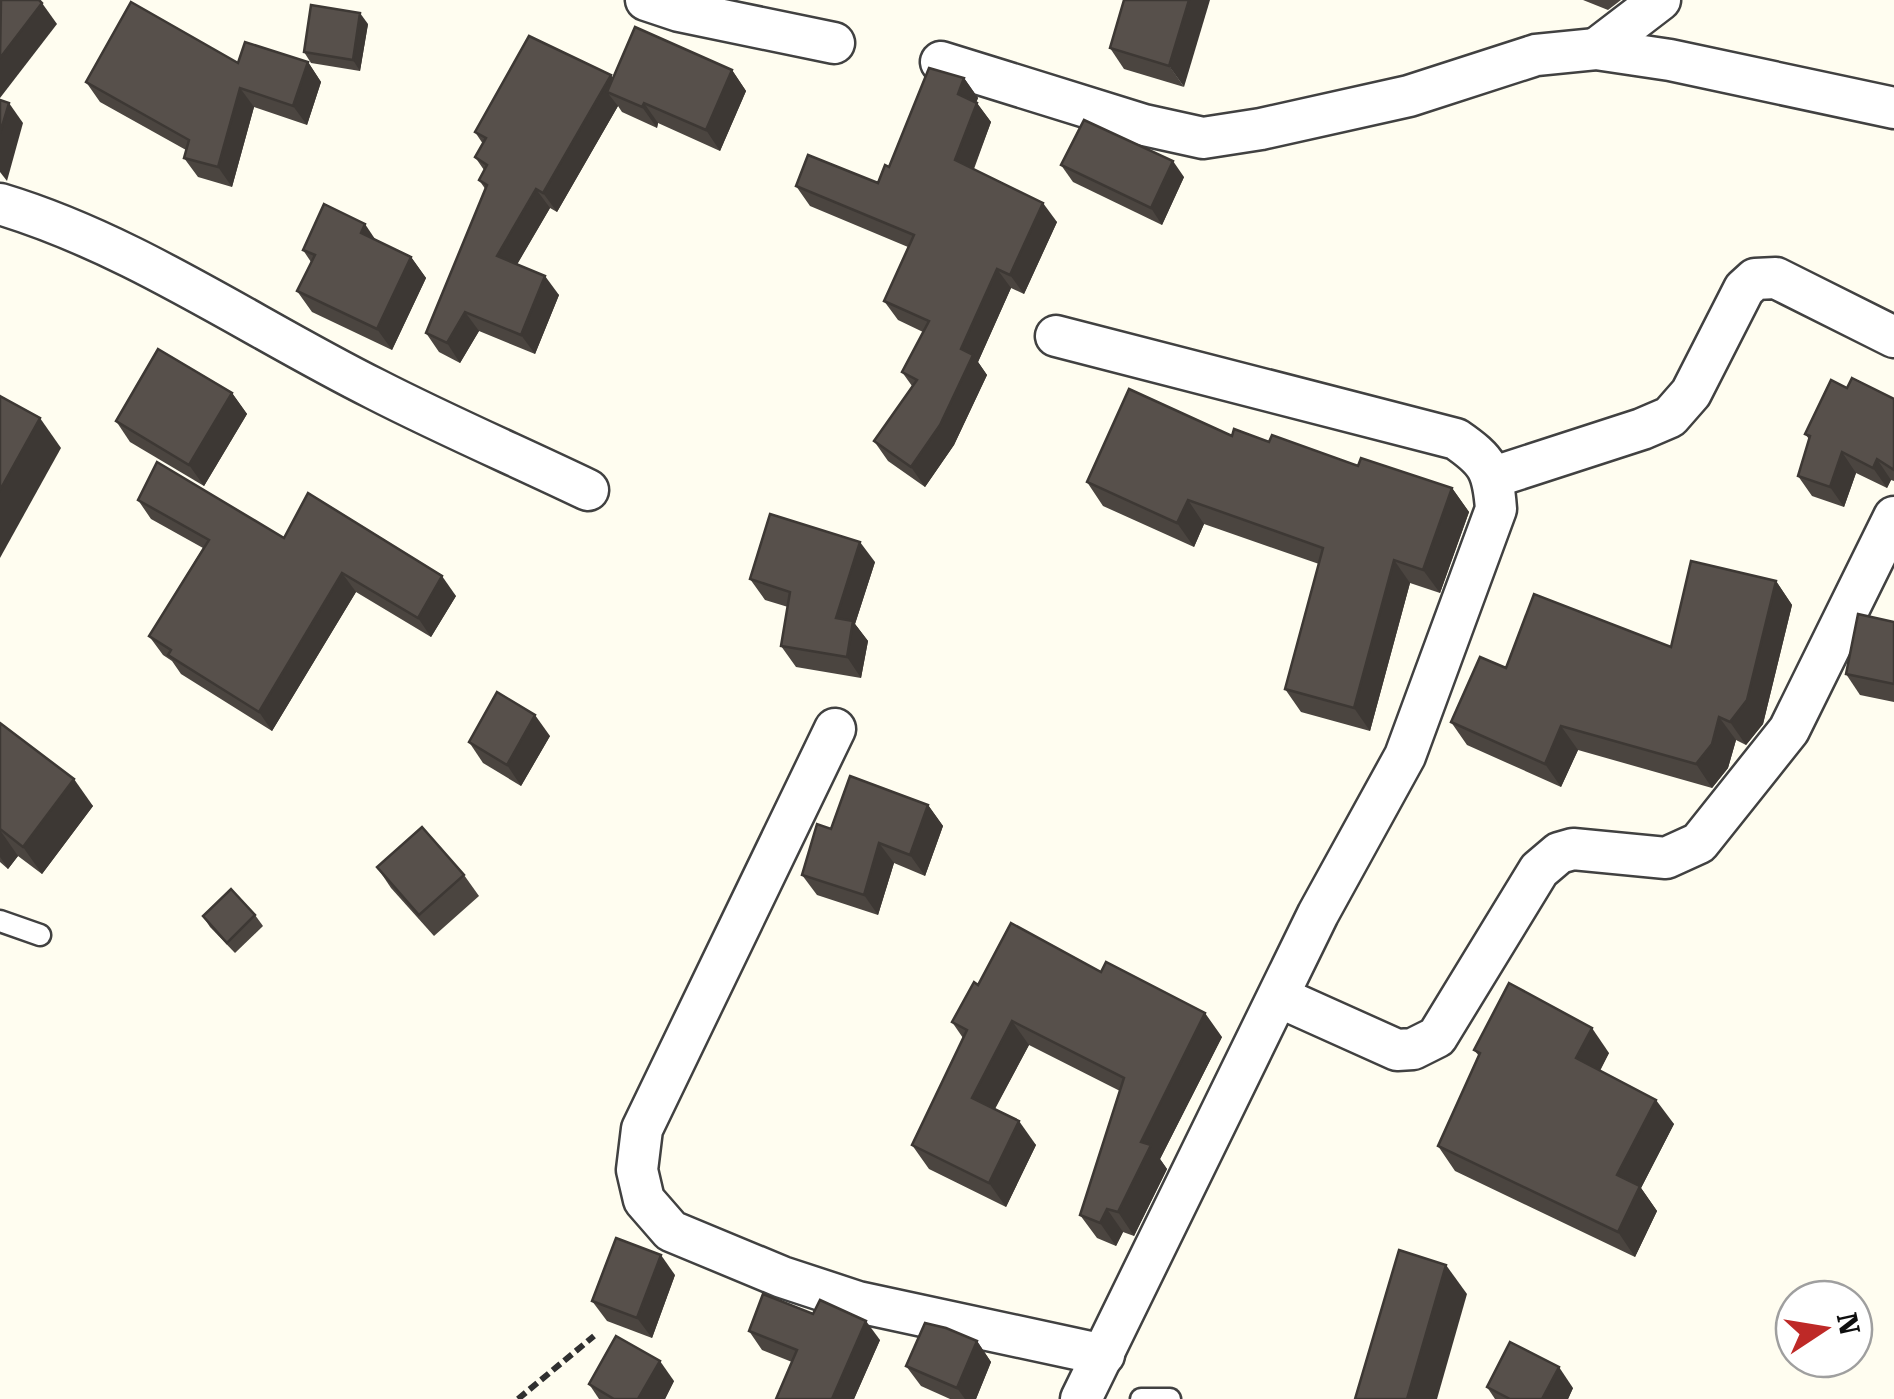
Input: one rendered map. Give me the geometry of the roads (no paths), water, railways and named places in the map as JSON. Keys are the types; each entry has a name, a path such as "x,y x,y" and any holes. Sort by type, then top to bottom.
{"street":[{"path":"646,0 679,11 834,43"},
{"path":"1596,49 1660,0"},
{"path":"941,62 1203,138 1261,130 1409,96 1536,55 1596,49 1670,60 1894,108"},
{"path":"0,204 34,214 168,276 375,389 588,490"},
{"path":"1494,477 1670,417 1691,394 1744,289 1755,279 1776,278 1894,337"},
{"path":"1056,336 1456,440 1480,456 1494,477 1496,508 1404,756 1318,914 1082,1399"},
{"path":"1278,997 1397,1050 1414,1049 1437,1036 1539,870 1559,853 1574,849 1666,858 1698,843 1789,730 1894,518"},
{"path":"836,729 642,1130 637,1170 644,1200 670,1231 782,1277 858,1302 1104,1355"}],"lane":[{"path":"0,921 40,935"},
{"path":"1141,1399 1170,1399"}]}
